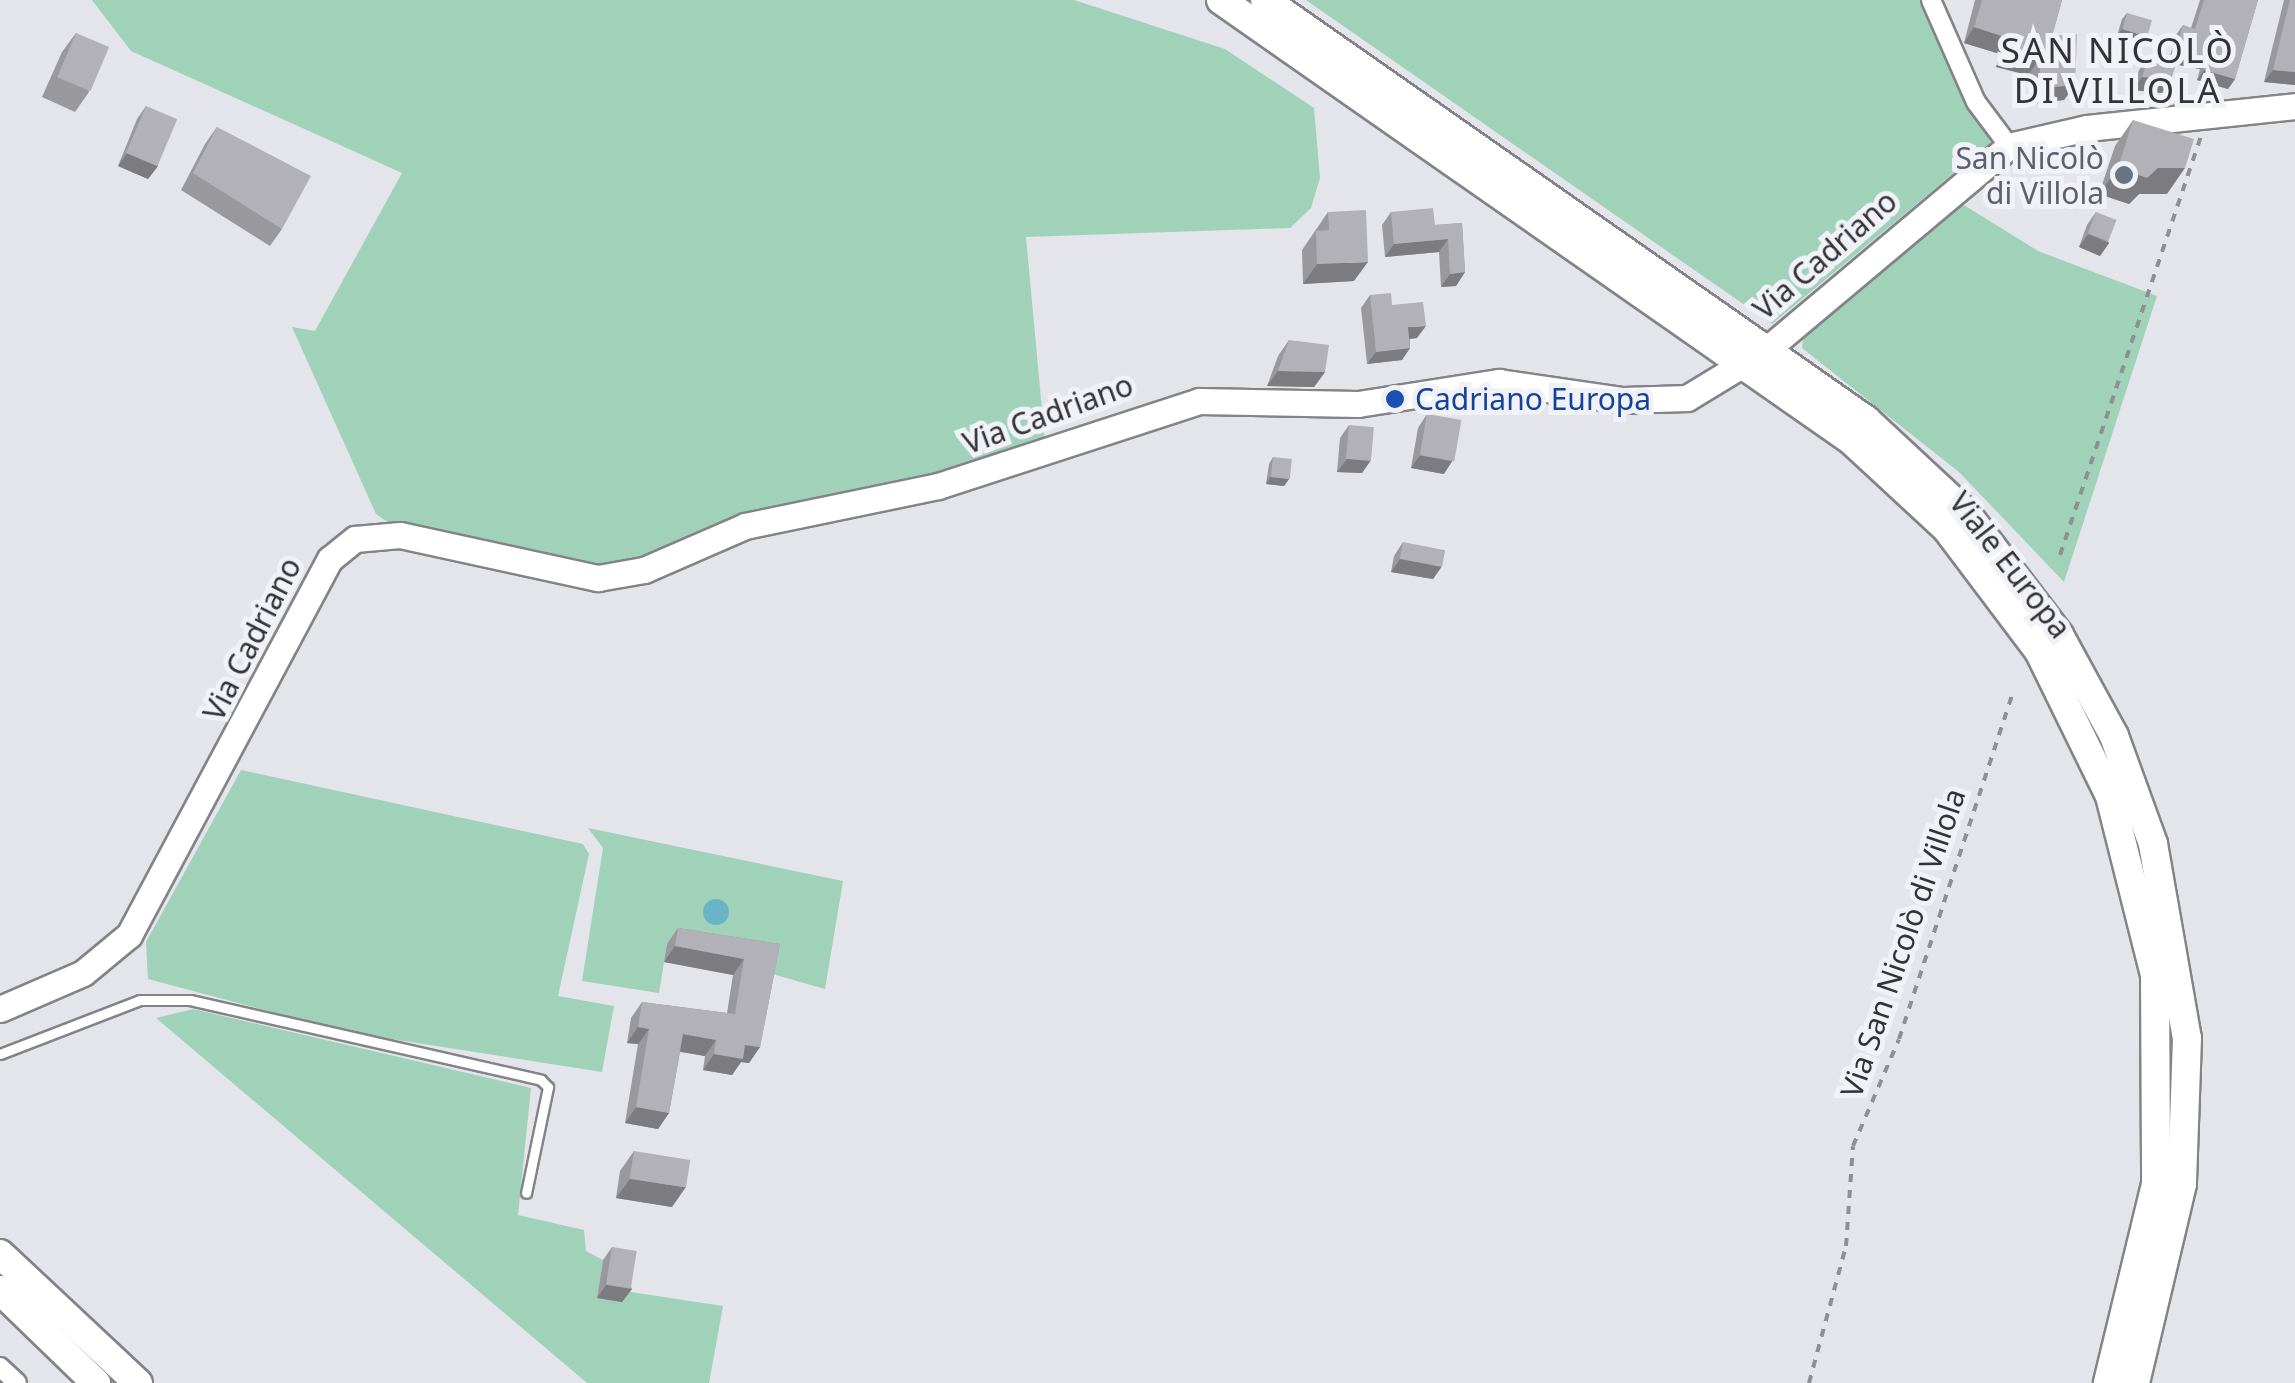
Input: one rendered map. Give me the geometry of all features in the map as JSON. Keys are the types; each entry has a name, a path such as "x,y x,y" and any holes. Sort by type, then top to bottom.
{"main road":[{"name":"Viale Europa","path":"1221,0 1756,357 1866,420 1988,539 2059,636 2133,784 2179,966 2187,1117 2169,1258 2135,1383"},
{"name":"Viale Europa","path":"1265,0 1756,357 1948,529 2040,651 2110,796 2153,959 2162,1121 2144,1254 2108,1383"},
{"path":"0,1254 138,1383"},
{"path":"0,1290 96,1383"}],"street":[{"path":"1932,0 1976,102 2009,146 2209,114 2295,106"},
{"name":"Via Cadriano","path":"0,1009 83,973 129,935 330,559 355,539 400,535 598,578 644,570 745,526 938,486 1200,401 1358,404 1523,382 1668,402 1707,392 1756,357 2009,146"},
{"path":"0,1367 16,1383"}],"lane":[{"path":"0,1054 140,1000 190,1000 541,1080 548,1087 526,1193"}],"path":[{"path":"2060,556 2209,114"},
{"name":"Via San Nicolò di Villola","path":"1810,1383 1846,1246 1853,1146 1899,1039 2012,695"}],"green space":[{"path":"92,0 1074,0 1225,49 1314,108 1320,178 1311,208 1290,228 1026,237 1046,453 946,497 757,537 629,587 592,590 411,538 376,514 292,327 315,331 402,173 131,51"},
{"path":"1306,0 1939,0 1991,142 1772,324"},
{"path":"1959,202 2038,251 2157,296 2064,582 1959,472 1802,348 1804,332"},
{"path":"241,770 583,844 589,854 558,996 614,1006 602,1072 347,1032 148,979 146,942"},
{"path":"588,828 843,881 825,989 667,944 659,993 582,981 603,848"},
{"path":"193,1009 531,1088 518,1215 584,1230 586,1251 603,1260 597,1298 624,1291 723,1306 709,1383 587,1383 156,1018"}],"water":[{"path":"716,899 725,903 729,912 725,921 716,925 707,921 703,912 707,903"}],"building":[{"path":"1982,0 2062,0 2052,36 2077,34 2075,85 2042,88 2039,60 2007,51 2011,39 1974,27"},
{"path":"2204,0 2258,0 2235,79 2204,70 2208,59 2175,53 2183,25 2195,29"},
{"path":"2290,0 2295,0 2295,72 2273,70"},
{"path":"2127,13 2152,20 2147,37 2122,29"},
{"path":"76,33 109,47 90,91 57,77"},
{"path":"2149,56 2176,65 2171,79 2142,77"},
{"path":"146,106 177,119 157,166 126,153"},
{"path":"2133,120 2194,139 2185,168 2158,168 2147,178 2118,168"},
{"path":"217,127 311,176 282,229 193,173"},
{"path":"1433,208 1435,225 1462,223 1465,272 1450,274 1448,239 1394,244 1391,212"},
{"path":"1366,210 1368,262 1317,264 1316,231 1329,230 1328,212"},
{"path":"2096,212 2117,220 2108,241 2088,233"},
{"path":"1391,293 1392,305 1423,302 1426,326 1408,327 1410,348 1376,352 1370,295"},
{"path":"1289,340 1329,345 1325,372 1278,371"},
{"path":"1427,414 1461,420 1454,461 1420,455"},
{"path":"1349,425 1374,427 1371,461 1346,459"},
{"path":"1273,457 1292,459 1290,479 1271,477"},
{"path":"1403,542 1445,550 1442,567 1400,559"},
{"path":"678,928 780,944 760,1047 745,1045 743,1059 714,1054 716,1040 683,1034 669,1113 636,1107 649,1029 638,1027 642,1002 735,1014 744,959 675,946"},
{"path":"634,1151 690,1160 686,1188 630,1179"},
{"path":"612,1247 637,1251 631,1288 606,1285"}],"place":[{"name":"San Nicolò di Villola","path":"2124,175"},
{"name":"Cadriano Europa","path":"1395,399"}],"district":[{"name":"SAN NICOLÒ DI VILLOLA","path":"2118,70"}]}
